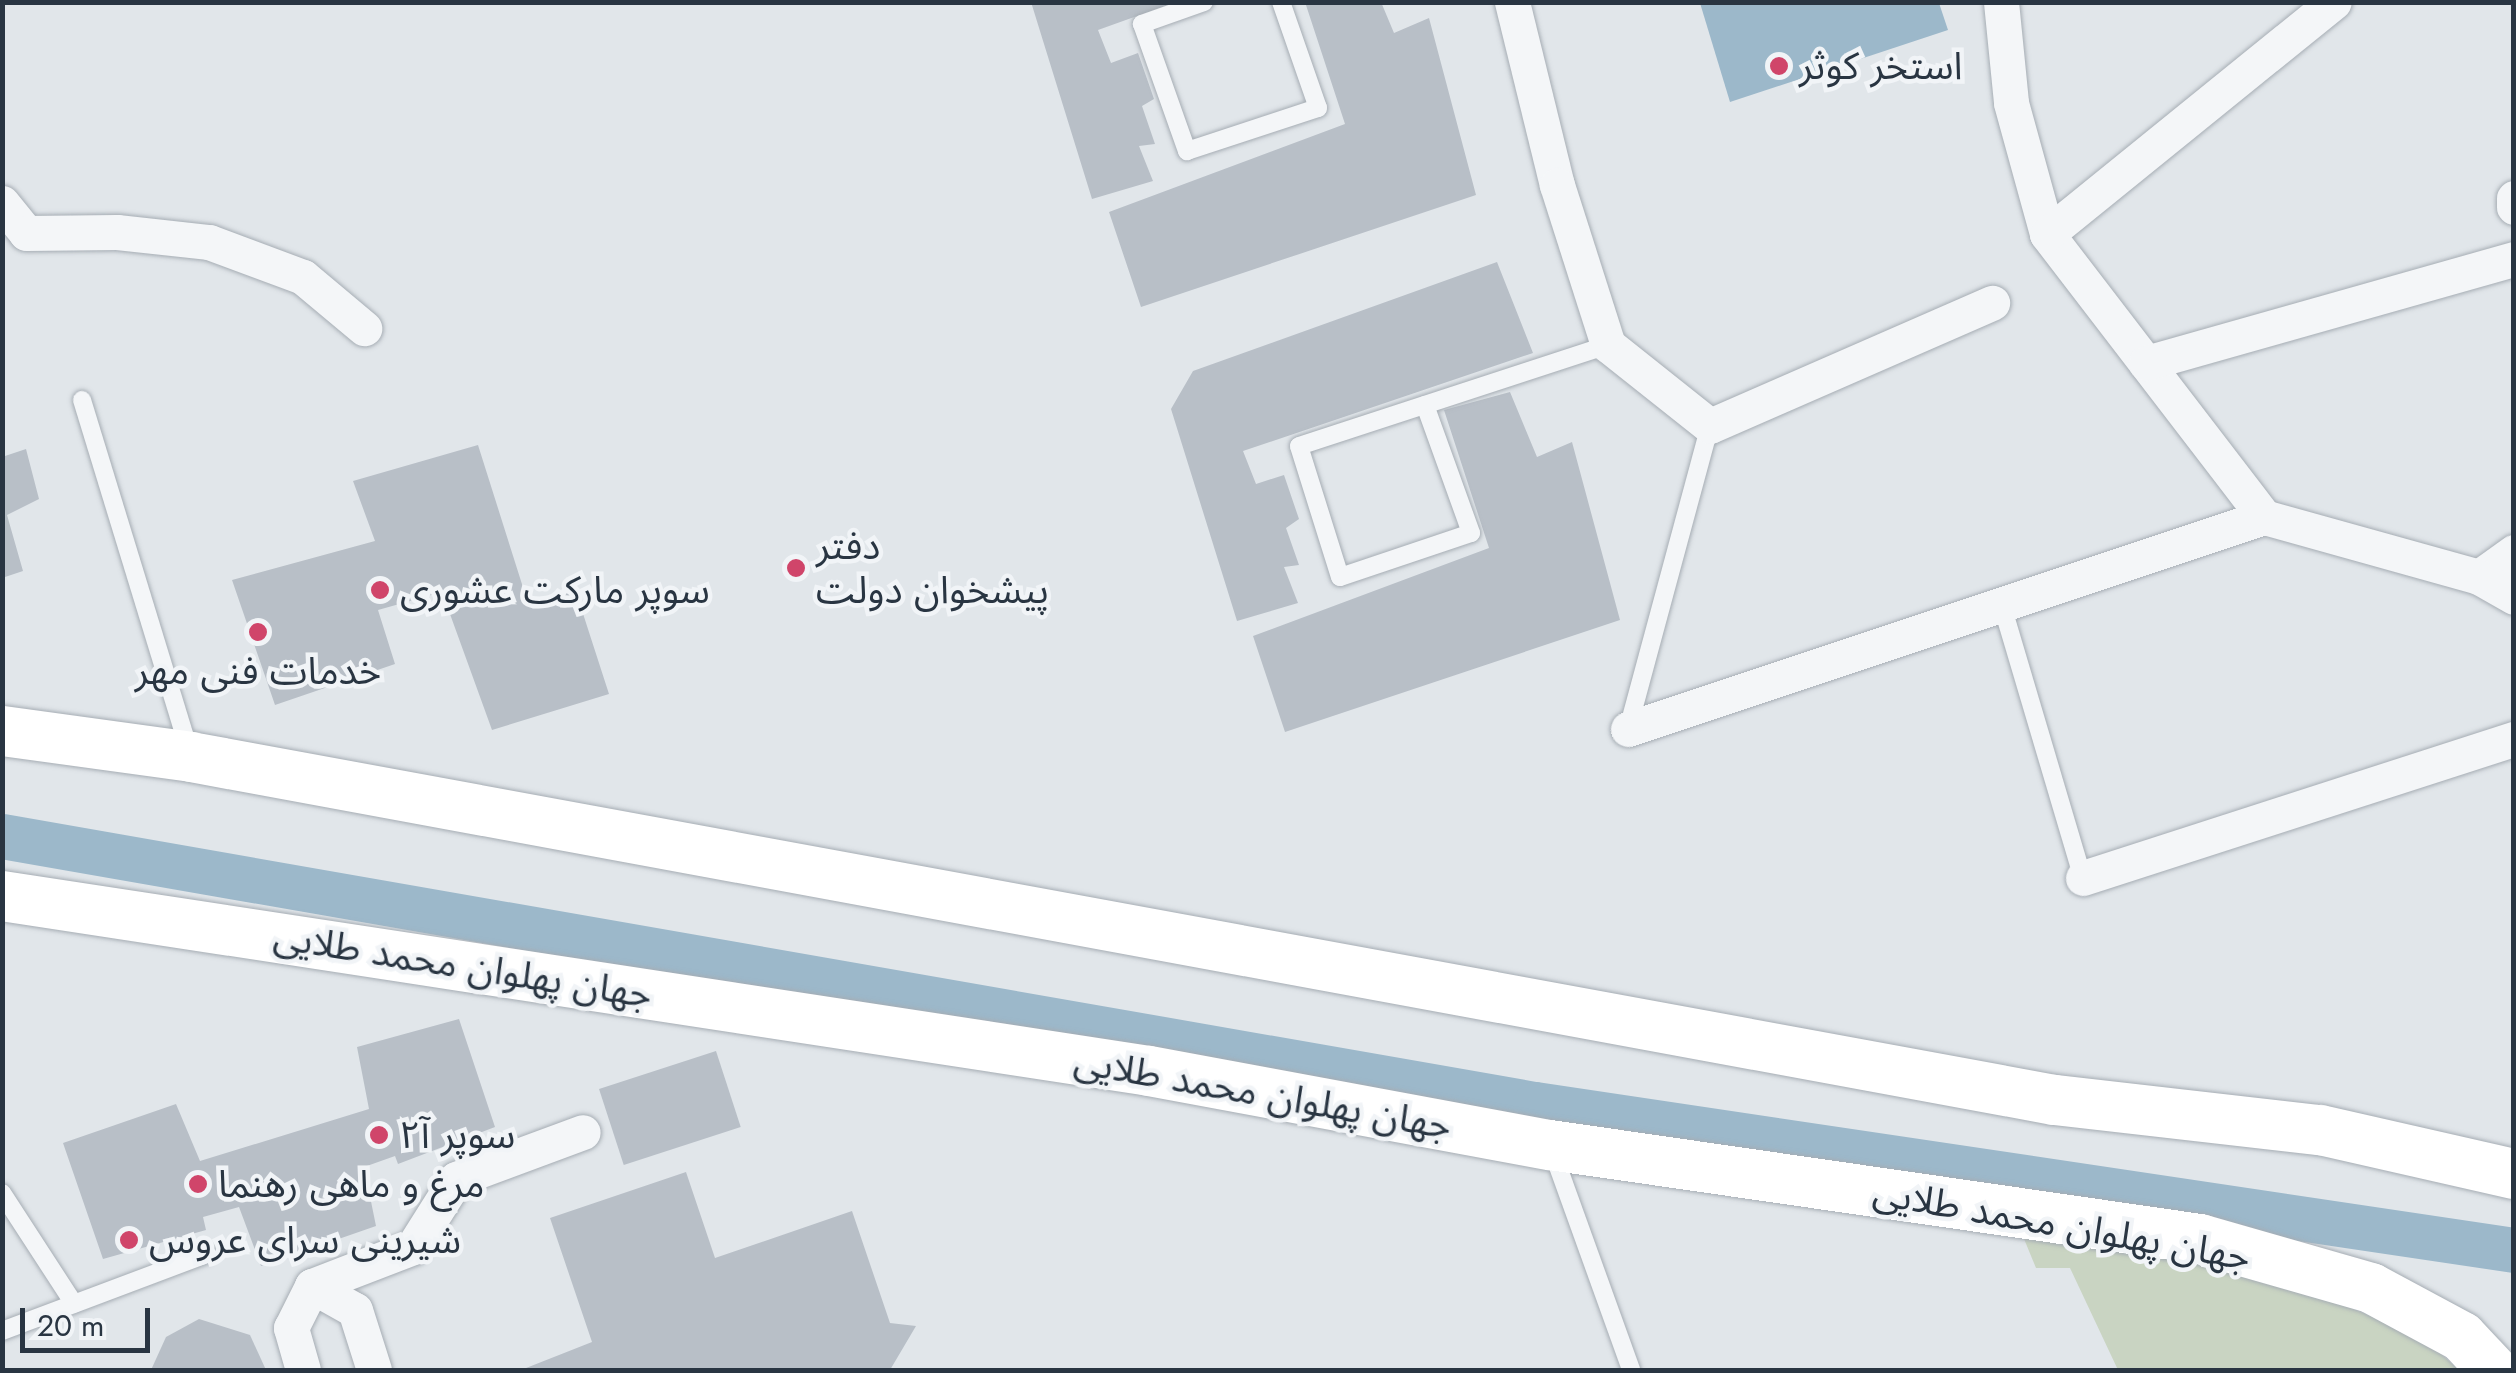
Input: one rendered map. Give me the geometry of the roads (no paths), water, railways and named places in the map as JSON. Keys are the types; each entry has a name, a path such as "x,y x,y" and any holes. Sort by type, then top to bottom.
{"street":[{"path":"1512,2 1556,184 1608,345 1710,426 1992,303"},
{"path":"2001,2 2010,103 2047,234 2264,517"},
{"path":"2047,234 2334,2"},
{"path":"2514,198 2514,208"},
{"path":"2,203 26,233 118,232 209,242 303,277 364,328"},
{"path":"2146,363 2514,258"},
{"path":"1628,729 2264,517 2479,578 2514,598"},
{"path":"2479,578 2514,552"},
{"path":"2,730 191,757 2055,1100 2320,1130 2514,1174"},
{"path":"2082,878 2514,739"},
{"name":"جهان پهلوان محمد طلایی","path":"2,896 1149,1071 1550,1145 2200,1238 2371,1288 2462,1338 2493,1370"},
{"path":"303,1370 292,1328 312,1286 413,1246 456,1179 582,1132"},
{"path":"312,1286 354,1310 374,1370"}],"lane":[{"path":"1204,2 1142,24 1187,151 1318,108 1281,2"},
{"path":"1425,405 1470,533 1340,576 1299,446 1608,345"},
{"path":"82,400 191,757"},
{"path":"1628,729 1710,426"},
{"path":"2001,602 2082,878"},
{"path":"1550,1145 1632,1370"},
{"path":"2,1193 74,1304"},
{"path":"2,1331 207,1254"}],"water":[{"name":"استخر کوثر","path":"1700,3 1939,3 1948,30 1730,102"}],"waterway":[{"path":"2,836 1535,1104 2514,1250"}],"place":[{"name":"استخر کوثر","path":"1779,66"},
{"name":"دفتر پیشخوان دولت","path":"796,568"},
{"name":"سوپر مارکت عشوری","path":"380,590"},
{"name":"خدمات فنی مهر","path":"258,632"},
{"name":"سوپر آ۲","path":"379,1135"},
{"name":"مرغ و ماهی رهنما","path":"198,1184"},
{"name":"شیرینی سرای عروس","path":"129,1240"}]}
